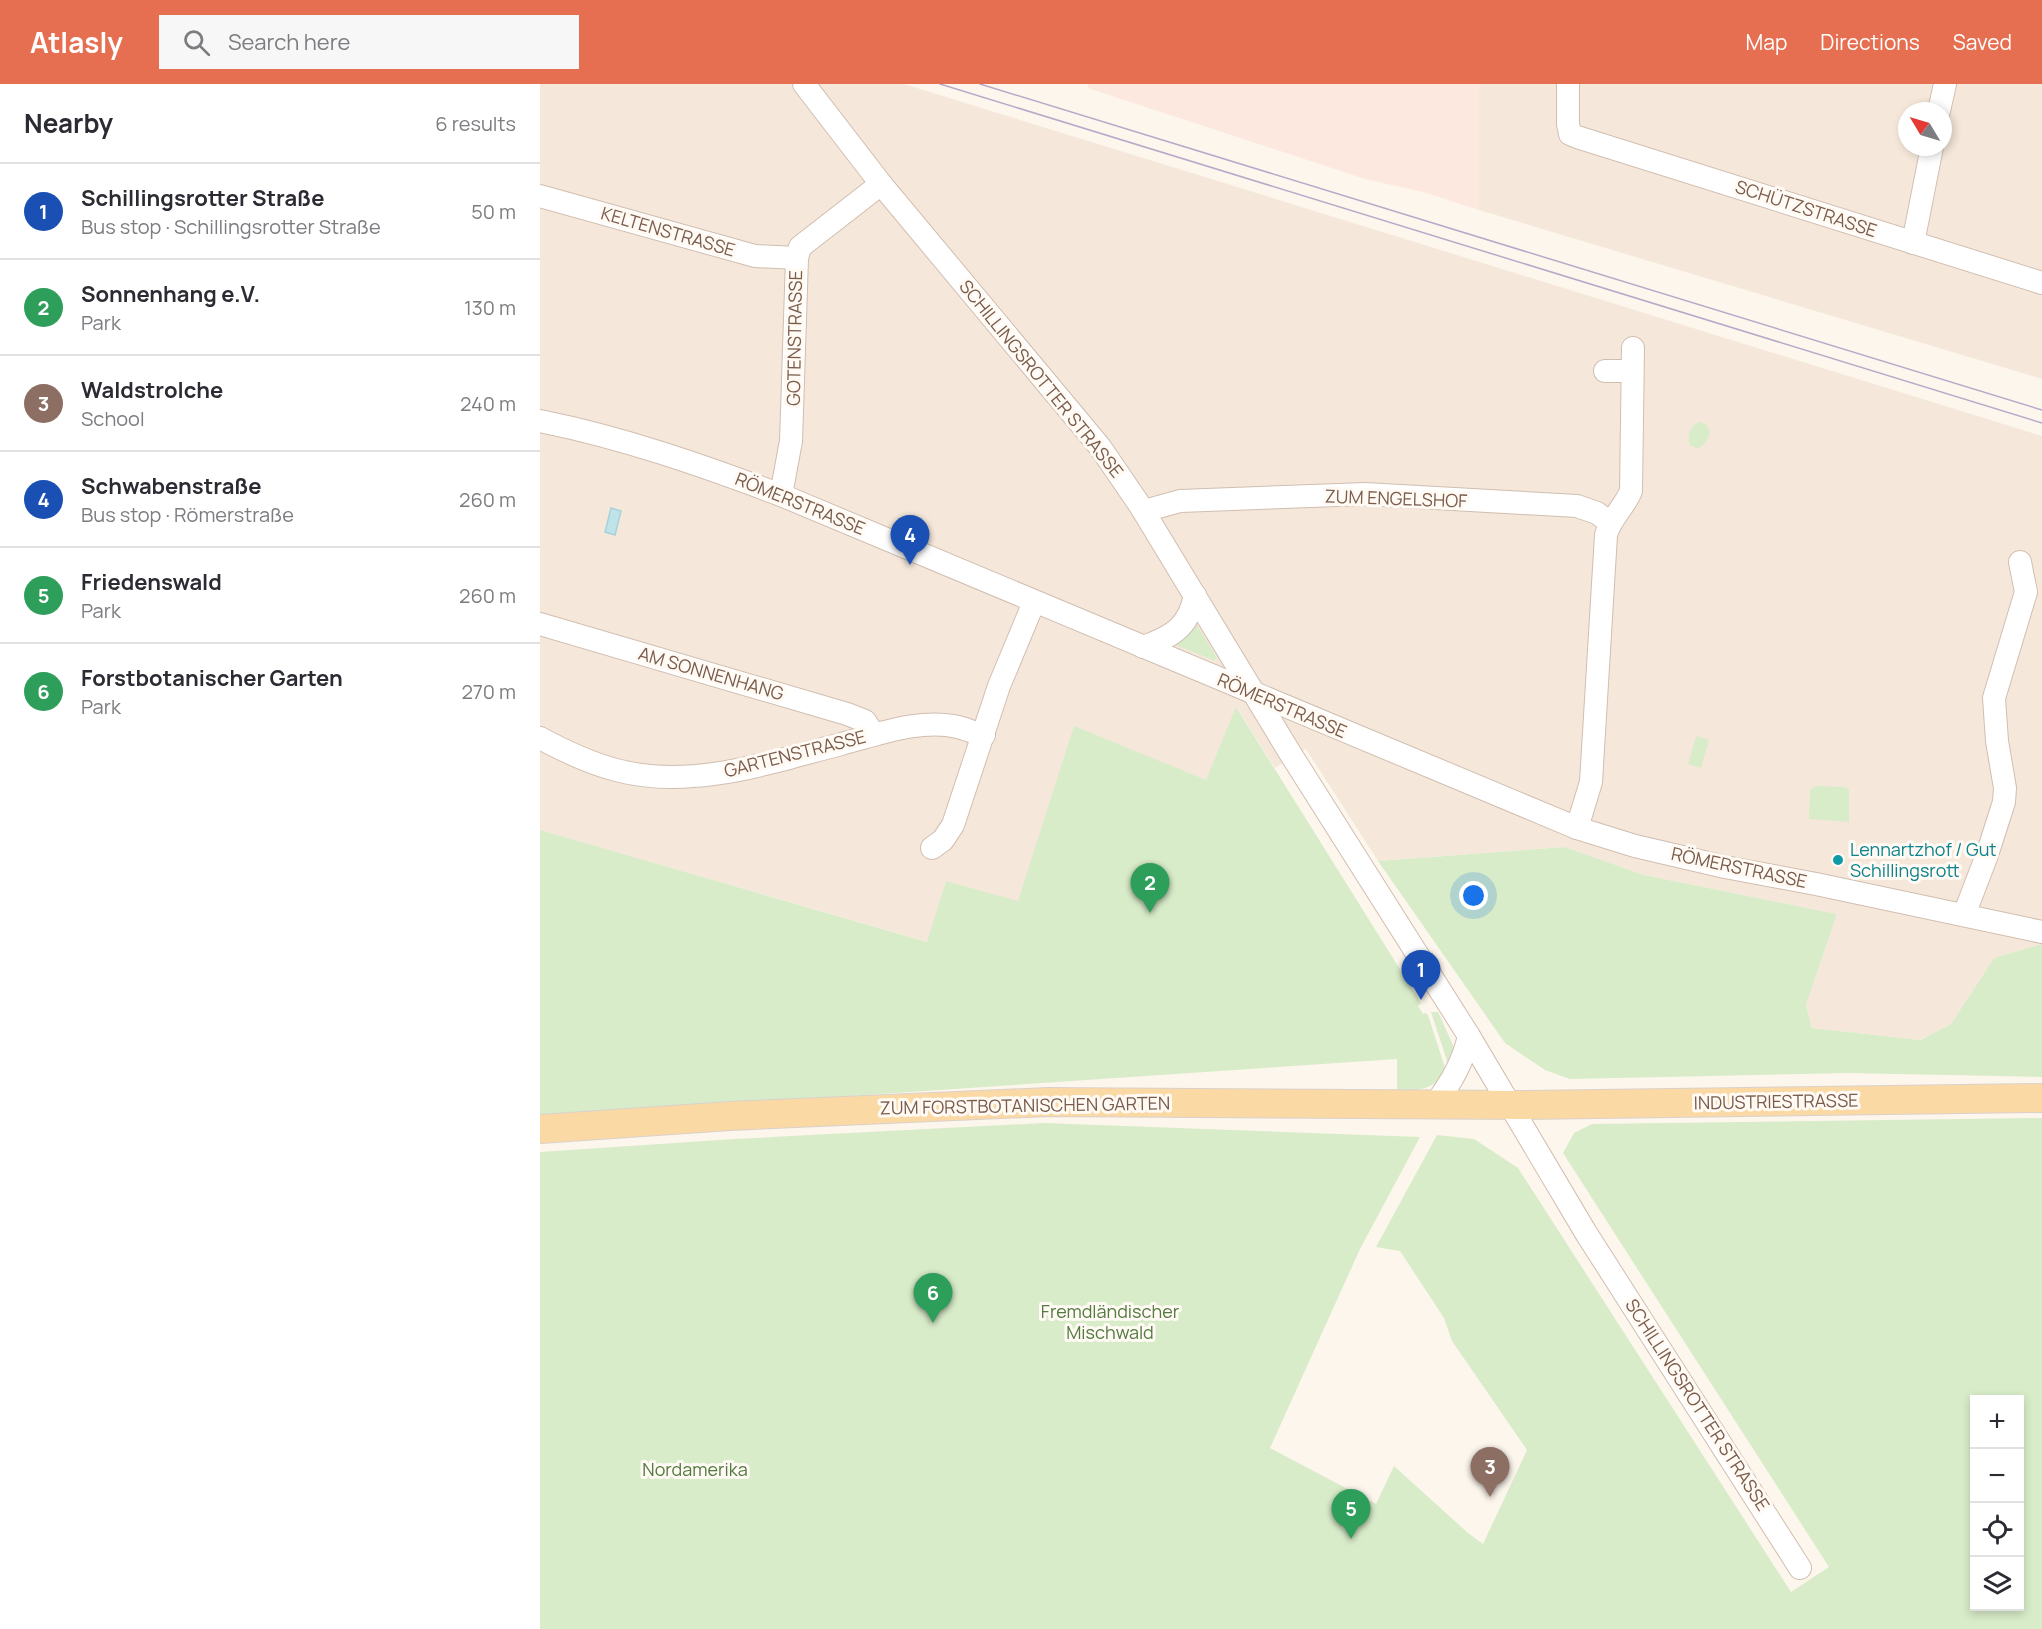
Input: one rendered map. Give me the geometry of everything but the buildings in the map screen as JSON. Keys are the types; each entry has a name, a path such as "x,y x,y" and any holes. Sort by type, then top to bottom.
{"main road":[{"name":"INDUSTRIESTRASSE","path":"1510,1105 2042,1098"},
{"name":"ZUM FORSTBOTANISCHEN GARTEN","path":"540,1129 730,1116 1048,1102 1510,1105"}],"street":[{"name":"SCHILLINGSROTTER STRASSE","path":"804,84 881,184 1100,447 1144,511 1253,694 1469,1036 1586,1233 1800,1568"},
{"name":"SCHÜTZSTRASSE","path":"1568,84 1570,134 2042,284"},
{"path":"1941,102 1945,84"},
{"path":"1913,243 1930,156"},
{"name":"GOTENSTRASSE","path":"781,495 791,441 797,258 800,247 881,184"},
{"name":"KELTENSTRASSE","path":"540,196 755,256 797,258"},
{"path":"1577,828 1590,782 1606,535 1609,522 1626,503 1631,491 1633,348"},
{"path":"1605,371 1632,371"},
{"name":"RÖMERSTRASSE","path":"541,425 618,439 686,460 781,495 1577,828 1635,846 1725,867 2042,932"},
{"name":"ZUM ENGELSHOF","path":"1144,511 1180,501 1365,494 1577,506 1597,513 1609,522"},
{"path":"1964,915 2004,802 2005,788 1997,741 1994,698 2034,595 2020,562"},
{"path":"1143,647 1168,639 1175,633 1189,616 1195,595"},
{"path":"932,848 943,840 953,825 999,686 1034,602"},
{"name":"AM SONNENHANG","path":"540,624 848,714 864,721 874,735"},
{"path":"1290,753 1300,735 1321,722"},
{"name":"GARTENSTRASSE","path":"540,738 589,762 617,770 664,777 742,770 874,735 915,727 956,726 984,735"},
{"path":"1436,1103 1458,1071 1465,1055 1469,1036"}],"shaded area":[{"path":"540,84 904,84 2042,436 2042,944 1994,958 1951,1024 1919,1040 1812,1028 1806,1005 1837,914 1644,875 1565,847 1378,861 1306,749 1275,768 1237,708 1206,781 1018,902 946,881 928,942 540,830"},
{"path":"1088,84 1479,84 1479,210 1423,192 1365,179 1088,88"},
{"path":"1479,84 2042,84 2042,379 1479,210"}],"green space":[{"path":"1700,422 1706,424 1710,432 1705,443 1697,448 1690,445 1689,435 1691,428"},
{"path":"1195,622 1217,658 1213,660 1176,645"},
{"path":"1236,707 1421,1003 1418,1006 1423,1014 1428,1015 1447,1074 1430,1086 1397,1092 1397,1059 540,1117 540,830 927,942 946,881 1018,901 1074,726 1206,780"},
{"path":"1696,736 1709,740 1701,768 1688,764"},
{"path":"1815,786 1845,787 1849,790 1849,822 1809,819 1810,790"},
{"path":"1565,847 1644,875 1837,914 1806,1005 1812,1028 1920,1040 1951,1024 1994,958 2042,944 2042,1077 1846,1073 1570,1079 1545,1070 1505,1043 1378,861"},
{"path":"1431,1012 1438,1012 1453,1045 1454,1055 1448,1064"},
{"path":"2042,1118 2042,1629 540,1629 540,1152 734,1139 1044,1123 1420,1137 1360,1249 1270,1448 1376,1504 1394,1466 1483,1544 1527,1450 1452,1341 1444,1318 1400,1251 1376,1247 1437,1135 1474,1139 1518,1168 1791,1592 1829,1567 1563,1153 1574,1133 1592,1124"}],"water":[{"path":"611,508 621,511 615,535 605,532"}],"tram line":[{"path":"940,84 2042,423"},
{"path":"980,84 2042,410"}],"place":[{"name":"Schwabenstraße","path":"910,565"},
{"name":"Lennartzhof / Gut Schillingsrott","path":"1838,860"},
{"name":"Sonnenhang e.V.","path":"1150,913"},
{"name":"Schillingsrotter Straße","path":"1421,1000"},
{"name":"Forstbotanischer Garten","path":"933,1323"},
{"name":"Waldstrolche","path":"1490,1497"},
{"name":"Friedenswald","path":"1351,1539"}],"park label":[{"name":"Fremdländischer Mischwald","path":"1110,1322"},
{"name":"Nordamerika","path":"695,1470"}]}
